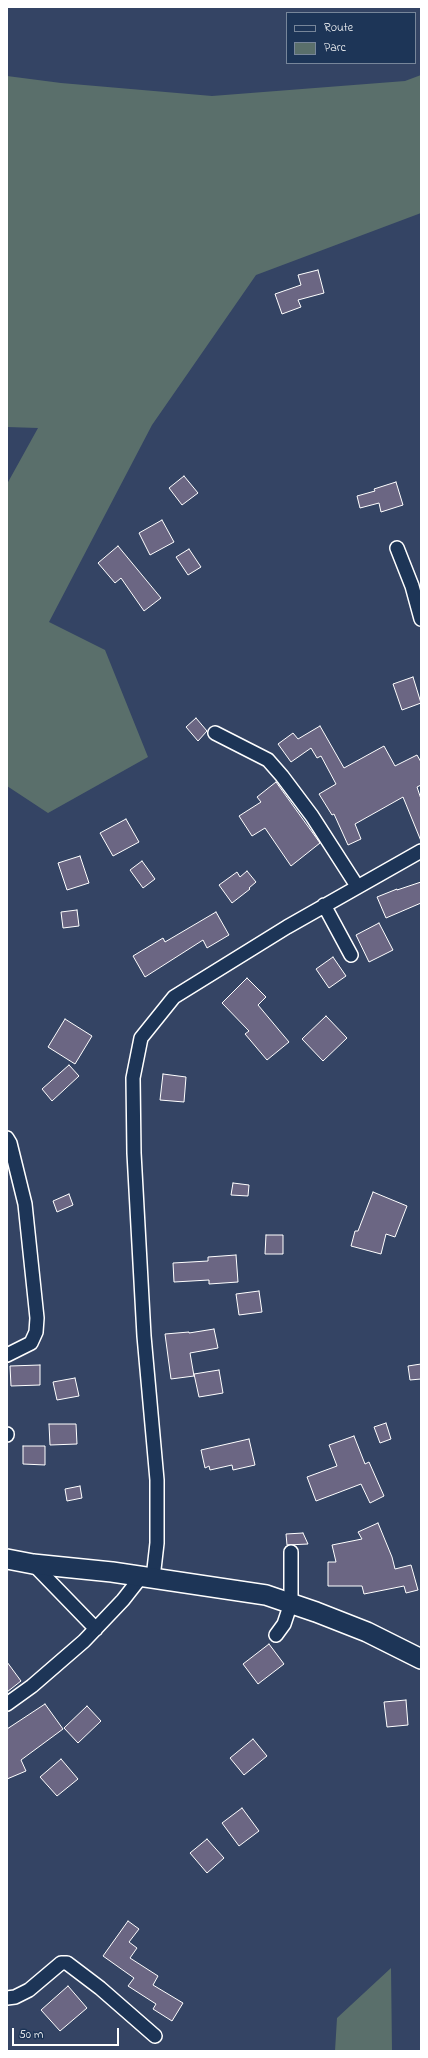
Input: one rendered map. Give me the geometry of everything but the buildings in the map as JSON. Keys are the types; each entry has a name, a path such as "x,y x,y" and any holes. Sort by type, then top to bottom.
{"street":[{"path":"397,548 412,586 421,619"},
{"path":"215,733 268,760 312,816 356,886"},
{"path":"7,1704 32,1686 96,1629 147,1577 157,1543 157,1472 145,1344 134,1153 133,1078 141,1038 174,997 356,886 421,851"},
{"path":"324,905 351,955"},
{"path":"7,1138 10,1143 25,1204 37,1318 36,1332 31,1343 7,1355"},
{"path":"276,1635 284,1624 290,1603 291,1552"},
{"path":"7,1559 32,1564 147,1577 266,1595 367,1632 421,1659"},
{"path":"32,1564 96,1629"},
{"path":"7,1998 15,1997 29,1990 61,1963 67,1962 100,1988 155,2036"}],"green space":[{"path":"421,75 421,213 256,275 152,425 49,622 105,650 148,757 48,813 7,786 7,484 38,428 7,427 7,76 61,83 212,96 405,81"},
{"path":"391,1968 392,2051 335,2051 337,2018"}]}
